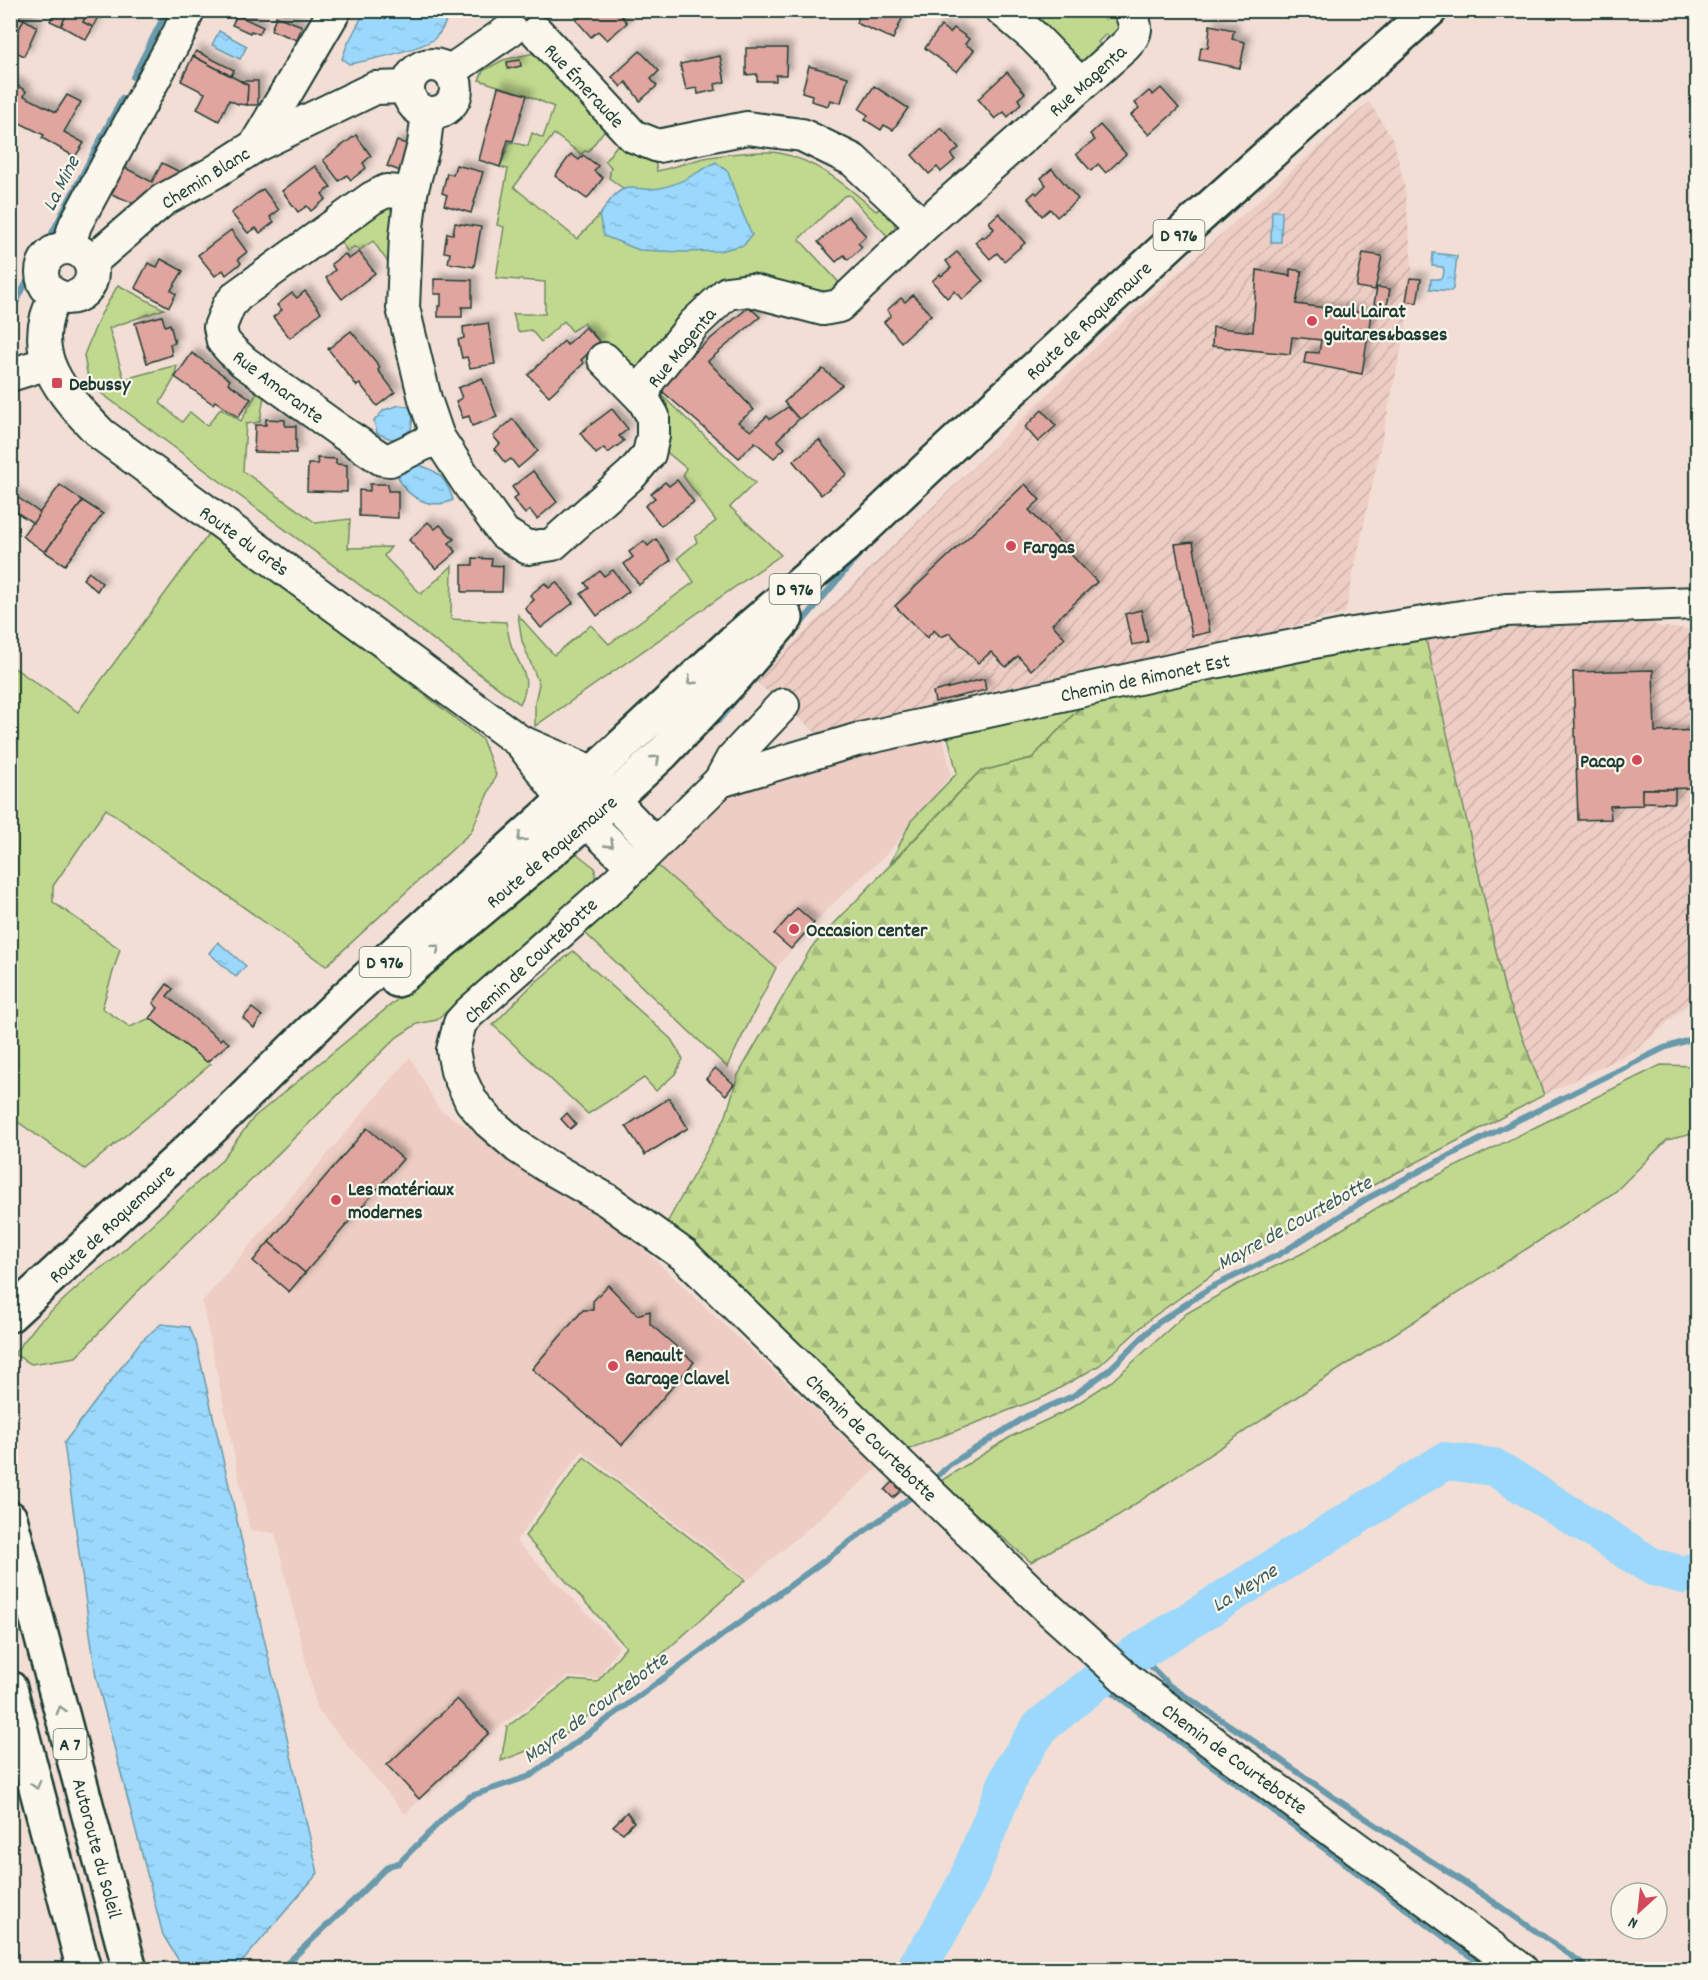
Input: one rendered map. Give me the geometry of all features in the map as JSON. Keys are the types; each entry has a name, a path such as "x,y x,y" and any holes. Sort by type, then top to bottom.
{"main road":[{"name":"Route de Roquemaure","path":"17,1310 210,1130 344,999 565,799 734,641 856,536 1198,218 1430,10"},
{"name":"Route de Roquemaure","path":"210,1130 310,1053 613,799 663,753 737,675 856,536"},
{"name":"Autoroute du Soleil","path":"10,1518 130,1970"},
{"name":"A 7","path":"10,1688 84,1970"}],"street":[{"name":"Route du Grès","path":"188,10 180,31 75,225 79,256 92,278 84,291 71,297 56,295 49,309 43,329 48,363 57,383 72,405 101,434 519,741"},
{"name":"Chemin Blanc","path":"79,256 163,200 213,173 255,146 335,10"},
{"path":"1002,10 1033,36 1081,85"},
{"name":"Rue Magenta","path":"428,113 424,144 411,193 406,236 403,308 425,399 438,437 464,478 504,533 528,548 553,544 632,474 649,454 653,436 653,416 643,399 648,381 694,324 727,293 750,290 823,309 839,306 923,226 1134,37 1136,24 1130,10"},
{"path":"449,72 524,21"},
{"name":"Rue Émeraude","path":"524,21 633,136 658,146 747,128 802,135 853,160 923,226"},
{"path":"436,65 449,72 456,86 453,100 443,110 428,113 421,111 410,101 407,87 414,72 420,68 436,65"},
{"path":"255,146 375,88 407,87"},
{"name":"Rue Amarante","path":"411,193 386,191 372,198 238,295 229,304 220,327 223,341 244,362 382,459 390,459 438,437"},
{"path":"604,358 643,399"},
{"path":"10,375 48,363"},
{"name":"Chemin de Rimonet Est","path":"633,866 720,781 856,740 1184,668 1353,634 1506,610 1698,603"},
{"path":"720,781 732,759 783,705"},
{"path":"519,741 582,768 656,844"},
{"path":"519,741 565,799 633,866"},
{"name":"Chemin de Courtebotte","path":"633,866 460,1023 453,1050 457,1071 471,1101 489,1122 518,1147 607,1200 684,1255 1050,1610 1128,1680 1522,1970"}],"shaded area":[{"path":"1369,102 1394,141 1405,189 1414,288 1345,613 1224,644 820,736 755,681 1105,338"},
{"path":"1627,613 1661,627 1691,629 1697,620 1697,996 1638,1049 1544,1095 1505,991 1424,631"},
{"path":"943,735 951,775 887,854 827,909 776,968 657,865 707,808 763,779"},
{"path":"410,1057 439,1109 615,1223 878,1468 749,1579 582,1451 516,1541 619,1646 598,1679 568,1677 504,1723 405,1814 317,1709 275,1533 250,1530 202,1302"}],"green space":[{"path":"1016,11 1093,11 1105,19 1112,11 1117,11 1125,21 1116,45 1106,34 1098,42 1107,53 1091,59 1073,60"},
{"path":"538,52 606,128 588,152 581,154 554,134 514,187 577,239 624,189 609,178 611,167 605,161 621,140 654,157 657,171 703,158 735,154 772,152 793,157 819,168 876,211 888,204 896,229 893,242 849,195 844,196 799,239 845,289 833,298 754,279 638,376 621,367 584,323 572,331 564,321 541,342 531,330 518,332 513,314 545,314 545,282 496,278 504,227 497,225 508,169 500,167 510,142 528,146 532,133 543,138 554,107 529,96 479,80 483,71 503,60"},
{"path":"398,199 394,271 373,241 360,250 354,247 348,252 338,239"},
{"path":"118,285 164,309 109,328 124,379 177,365 174,379 160,403 182,422 190,412 207,426 221,408 241,421 256,394 264,395 260,422 246,424 243,471 316,523 350,519 348,548 391,547 384,556 421,594 452,566 451,619 506,622 512,647 525,676 524,696 520,704 89,384 84,355 100,316"},
{"path":"658,392 755,483 730,507 781,555 535,726 535,702 539,684 522,641 518,615 554,655 591,625 609,644 694,582 678,558 697,542 695,537 716,521 683,476 686,468 663,449"},
{"path":"211,531 482,739 496,775 471,832 326,966 106,809 53,886 53,902 120,949 102,1008 130,1027 150,1018 211,1064 85,1169 11,1117 10,665 78,712"},
{"path":"1424,631 1505,991 1544,1095 1349,1198 1215,1273 1150,1319 1100,1365 1046,1396 901,1452 663,1230 726,1116 738,1075 811,948 979,772 1032,758 1090,697"},
{"path":"1090,697 1032,758 979,772 890,864 911,821 957,773 946,729"},
{"path":"576,853 595,868 595,882 571,905 548,919 437,1020 417,1024 397,1037 133,1296 76,1357 31,1364 14,1354 39,1322 91,1275 114,1259 220,1162 254,1117"},
{"path":"657,865 776,968 727,1067 583,931"},
{"path":"573,951 671,1039 683,1059 675,1074 656,1091 644,1078 588,1114 493,1025 531,986"},
{"path":"1661,1065 1697,1066 1697,1133 1667,1140 1615,1192 1307,1390 1105,1524 1031,1562 939,1482 1012,1436 1066,1411 1112,1381 1187,1313 1240,1283 1301,1254 1400,1194"},
{"path":"584,1457 745,1580 632,1681 560,1738 501,1761 507,1727 569,1680 597,1682 626,1647 525,1536"}],"water":[{"path":"365,11 449,11 439,33 427,43 349,64 342,59"},
{"path":"219,31 247,46 240,59 212,45"},
{"path":"716,162 728,172 752,235 744,245 719,251 639,250 604,236 599,216 620,191 627,188 652,189 669,186"},
{"path":"1272,211 1282,211 1281,242 1271,242"},
{"path":"1433,253 1457,256 1451,291 1430,289 1431,279 1443,277 1444,271 1443,267 1432,266"},
{"path":"400,405 409,407 413,417 411,429 402,437 391,439 377,433 374,421 384,410"},
{"path":"415,464 430,469 440,476 453,500 435,504 411,495 397,473"},
{"path":"218,942 246,966 236,977 209,953"},
{"path":"161,1324 189,1327 196,1342 318,1873 236,1969 184,1969 163,1935 96,1677 64,1443 141,1341"}],"building":[{"path":"55,10 67,14 61,26 50,21"},
{"path":"60,10 89,10 83,22 93,27 86,40 61,26 67,14"},
{"path":"89,10 101,10 93,27 83,22"},
{"path":"591,10 617,10 627,23 607,40 598,31 591,37 576,20"},
{"path":"861,10 896,10 904,14 893,39 856,23"},
{"path":"10,13 24,19 14,40 10,39"},
{"path":"237,15 263,27 259,34 251,31 250,33 232,25"},
{"path":"276,16 302,26 297,40 271,30"},
{"path":"24,19 37,27 24,56 10,49"},
{"path":"1210,25 1234,30 1232,39 1245,42 1240,68 1199,60 1201,47 1208,48"},
{"path":"941,26 950,33 954,28 969,39 965,44 974,50 957,72 925,48"},
{"path":"746,48 787,48 786,75 776,75 776,81 757,81 757,74 746,75"},
{"path":"196,51 234,70 231,76 193,56"},
{"path":"640,51 659,71 651,79 657,86 640,101 626,82 621,87 612,77"},
{"path":"193,56 248,85 247,105 229,100 219,121 197,109 205,93 181,81"},
{"path":"720,56 725,82 715,84 716,90 698,94 697,88 686,90 680,64"},
{"path":"520,60 521,66 508,69 507,62"},
{"path":"809,66 848,77 841,103 830,100 828,106 811,101 812,95 802,92"},
{"path":"1007,72 1025,93 1018,99 1021,104 1008,117 1004,112 995,119 978,99"},
{"path":"240,81 258,81 258,105 247,105 248,85"},
{"path":"12,82 26,91 24,96 56,112 67,95 81,102 64,132 84,143 75,157 42,138 44,135 10,118"},
{"path":"874,86 908,108 893,130 884,125 881,130 865,120 868,115 859,109"},
{"path":"498,87 527,95 513,141 508,140 500,167 479,160"},
{"path":"1161,88 1179,108 1149,135 1131,115 1139,108 1135,103 1149,91 1153,95"},
{"path":"1100,125 1126,154 1106,173 1098,164 1091,171 1076,154 1095,140 1090,134"},
{"path":"941,128 959,148 951,155 955,160 941,172 937,167 929,174 912,155"},
{"path":"356,135 371,156 363,163 366,168 351,180 347,175 339,181 323,160"},
{"path":"397,141 410,145 400,171 387,166"},
{"path":"571,154 579,160 583,155 598,166 594,171 603,178 587,199 555,176"},
{"path":"116,163 152,182 162,163 182,173 140,206 102,190"},
{"path":"456,165 483,172 471,213 444,205 447,195 442,193 447,173 453,175"},
{"path":"315,166 331,187 322,194 326,199 311,211 307,206 298,212 282,191"},
{"path":"1052,169 1078,199 1057,217 1050,209 1042,216 1028,198 1035,192 1037,194 1046,185 1041,178"},
{"path":"263,189 279,210 270,217 274,222 260,233 256,228 248,233 231,213"},
{"path":"999,213 1025,243 1004,261 997,253 990,259 975,242 994,229 989,222"},
{"path":"848,216 866,236 858,243 862,247 848,260 844,255 836,262 818,242"},
{"path":"455,223 481,227 474,267 448,263 450,253 444,252 447,233 453,234"},
{"path":"231,230 247,252 238,259 241,263 226,275 223,270 215,276 198,255"},
{"path":"359,252 375,273 342,299 326,278 335,270 331,264 345,254 349,259"},
{"path":"957,252 983,281 962,300 955,291 947,298 932,281 951,268 946,261"},
{"path":"1363,253 1382,256 1375,290 1356,287"},
{"path":"161,259 183,271 171,290 176,294 169,307 135,288 148,263 157,267"},
{"name":"Paul Lairat guitares&basses","path":"1290,269 1302,271 1296,304 1371,314 1362,374 1304,363 1306,352 1319,353 1321,340 1292,337 1290,354 1212,346 1213,327 1253,332 1257,270 1290,276"},
{"path":"1410,278 1421,279 1417,303 1406,301"},
{"path":"434,279 472,280 472,307 462,307 462,317 438,317 441,294 434,294"},
{"path":"1377,287 1390,289 1387,306 1374,304"},
{"path":"305,291 321,312 290,338 273,317 282,310 277,305 292,293 297,298"},
{"path":"913,295 931,315 901,342 884,322 891,315 887,310 901,298 905,302"},
{"path":"749,307 760,317 708,361 754,410 738,422 751,431 767,416 770,419 788,407 799,419 777,440 785,448 774,458 755,442 739,458 655,385"},
{"path":"162,316 165,326 170,324 175,343 170,344 172,355 147,363 135,323"},
{"path":"488,323 495,364 470,368 467,357 462,358 458,340 464,338 463,327"},
{"path":"585,327 600,342 581,360 584,363 549,396 528,375 564,341 567,345"},
{"path":"351,331 380,367 378,370 395,392 377,406 360,384 357,386 328,349"},
{"path":"192,353 230,380 228,383 251,399 238,417 215,401 213,404 175,377"},
{"path":"823,369 842,385 799,419 784,402"},
{"path":"482,378 497,417 472,426 469,416 463,418 456,401 462,398 458,388"},
{"path":"612,409 628,429 619,436 624,441 608,453 604,448 596,454 580,433"},
{"path":"1042,410 1056,426 1038,442 1025,427"},
{"path":"266,419 285,420 285,426 296,426 296,453 254,452 255,425 266,425"},
{"path":"513,419 538,451 518,468 511,459 505,463 494,449 500,444 493,436"},
{"path":"819,440 847,474 821,495 793,461"},
{"path":"317,458 336,459 336,464 347,465 347,492 307,491 308,464 318,464"},
{"path":"533,471 557,502 537,519 530,510 525,514 513,499 518,495 512,487"},
{"path":"677,480 694,502 661,526 645,506 655,498 651,494 665,482 669,486"},
{"path":"370,484 388,484 388,491 398,491 398,518 359,516 359,490 370,491"},
{"name":"Fargas","path":"1025,484 1040,500 1029,510 1097,582 1052,624 1065,638 1031,670 1018,656 1006,667 991,652 978,663 950,633 941,637 934,630 927,638 895,606"},
{"path":"60,485 83,501 45,552 22,536"},
{"path":"10,492 40,513 33,523 10,508"},
{"path":"83,501 103,514 65,565 45,552"},
{"path":"428,522 435,529 440,525 454,539 449,543 456,552 436,569 409,540"},
{"path":"656,539 671,560 639,585 624,564 633,557 629,552 644,541 648,546"},
{"path":"1193,542 1210,632 1192,636 1175,544"},
{"path":"473,558 492,559 491,565 503,566 502,592 462,592 462,565 473,565"},
{"path":"613,570 629,591 597,616 581,594 589,588 585,583 600,571 604,576"},
{"path":"89,572 102,583 97,591 83,579"},
{"path":"556,582 573,603 541,628 525,608 534,600 530,595 545,583 549,588"},
{"path":"1141,610 1148,642 1132,645 1125,614"},
{"name":"Pacap","path":"1653,670 1655,732 1698,730 1698,788 1642,789 1643,805 1610,806 1611,819 1578,820 1573,672"},
{"path":"984,679 986,690 935,702 933,692"},
{"path":"1642,789 1675,789 1675,803 1642,802"},
{"name":"Occasion center","path":"797,908 814,923 791,949 774,934"},
{"path":"167,984 173,989 167,996 220,1040 222,1038 229,1043 207,1062 150,1018 158,1008 153,1003"},
{"path":"252,1008 262,1016 254,1028 243,1018"},
{"path":"715,1068 734,1084 726,1095 706,1079"},
{"path":"669,1098 688,1128 645,1155 626,1126"},
{"path":"567,1113 576,1124 570,1129 561,1119"},
{"name":"Les matériaux modernes","path":"367,1128 403,1159 305,1273 269,1242"},
{"path":"269,1242 305,1273 289,1292 253,1261"},
{"name":"Renault Garage Clavel","path":"608,1285 637,1315 650,1311 650,1324 694,1362 622,1445 532,1369 583,1310 593,1310 593,1301"},
{"path":"893,1482 901,1491 893,1498 885,1490"},
{"path":"457,1699 489,1733 419,1799 387,1765"},
{"path":"627,1812 634,1822 623,1833 613,1826"}],"waterway":[{"name":"La Mine","path":"133,77 167,10"},
{"path":"1440,19 1451,10"},
{"name":"La Mine","path":"10,314 122,98"},
{"path":"798,627 861,552"},
{"path":"718,721 735,701"},
{"name":"Mayre de Courtebotte","path":"934,1480 949,1465 1027,1416 1073,1396 1109,1370 1155,1325 1210,1288 1280,1254 1368,1198 1510,1124 1664,1048 1698,1037"},
{"name":"La Meyne","path":"914,1970 937,1936 967,1881 1012,1770 1041,1726 1128,1659 1445,1461 1494,1467 1653,1567 1683,1575 1698,1570"},
{"name":"Mayre de Courtebotte","path":"280,1970 388,1866 399,1863 453,1809 471,1796 530,1776 911,1497"},
{"path":"1138,1653 1170,1686 1592,1970"},
{"path":"1097,1681 1489,1970"}],"place":[{"name":"Paul Lairat guitares&basses","path":"1312,321"},
{"name":"Debussy","path":"57,383"},
{"name":"Fargas","path":"1011,546"},
{"name":"Pacap","path":"1637,760"},
{"name":"Occasion center","path":"794,929"},
{"name":"Les matériaux modernes","path":"336,1200"},
{"name":"Renault Garage Clavel","path":"613,1366"}]}
